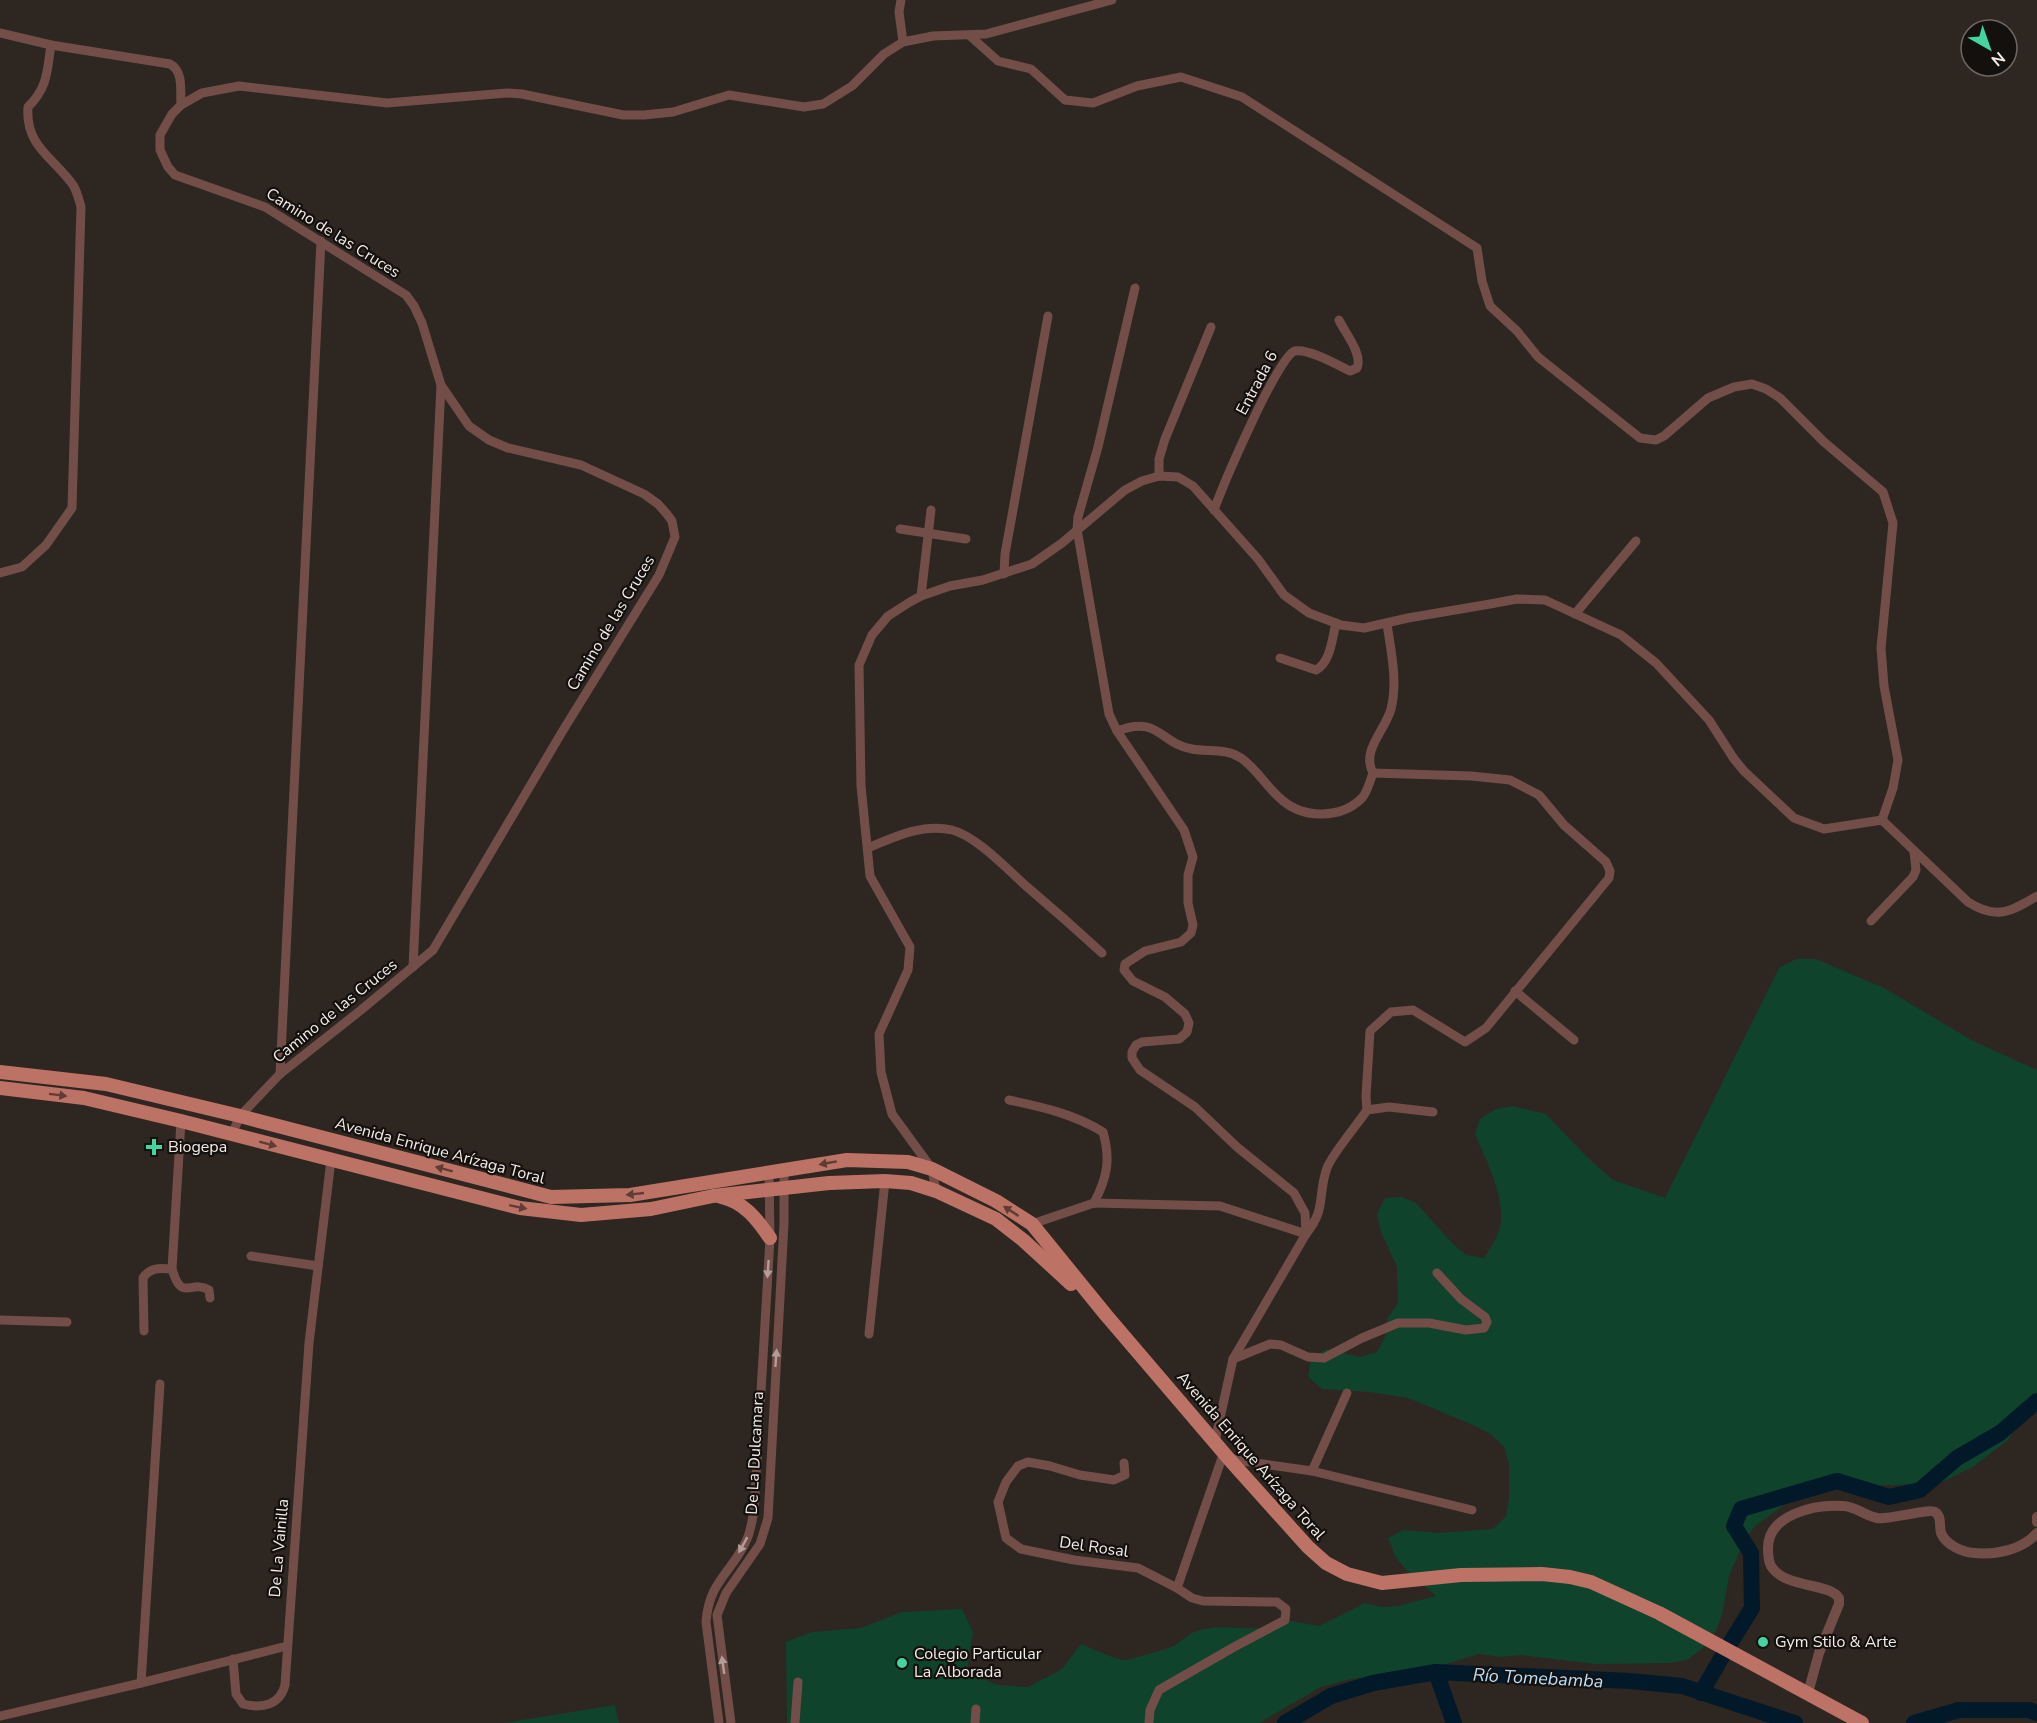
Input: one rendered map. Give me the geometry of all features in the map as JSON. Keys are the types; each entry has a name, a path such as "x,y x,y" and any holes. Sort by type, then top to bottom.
{"main road":[{"name":"Avenida Enrique Arízaga Toral","path":"0,1072 106,1084 240,1116 551,1197 630,1195 847,1160 908,1162 932,1169 996,1201 1032,1224 1106,1315 1223,1451 1308,1547 1326,1563 1347,1575 1382,1583 1461,1575 1542,1574 1591,1582 1659,1613 1860,1722"},
{"name":"Avenida Enrique Arízaga Toral","path":"0,1088 84,1098 181,1120 520,1208 547,1213 581,1215 651,1209 713,1196 769,1189 885,1180 911,1184 936,1191 996,1219 1023,1240 1106,1315"},
{"path":"713,1196 740,1204 750,1212 770,1238"}],"street":[{"path":"901,0 899,12 903,42"},
{"path":"0,33 51,45 171,64 179,72 181,105 202,93 239,86 387,103 507,93 522,94 623,115 644,115 673,112 729,95 804,107 823,104 852,86 884,54 903,42 933,36 986,34 1107,1"},
{"path":"969,35 998,61 1031,69 1065,100 1093,103 1137,86 1181,77 1242,97 1477,248 1482,281 1490,306 1517,331 1538,357 1640,438 1656,440 1664,436 1708,398 1734,387 1752,384 1780,398 1824,442 1883,492 1893,523 1881,648 1884,686 1898,760 1893,788 1882,820"},
{"path":"0,573 22,567 46,545 72,508 81,207 75,186 37,143 27,122 28,107 39,96 45,82 51,45"},
{"name":"Camino de las Cruces","path":"181,105 164,126 159,142 168,167 176,175 256,202 406,295 422,323 441,385 469,426 489,440 508,448 581,465 644,494 672,521 675,537 659,575 562,732 433,950 362,1011 280,1074 240,1116 232,1134"},
{"path":"280,1074 321,242"},
{"path":"1135,288 1098,447 1078,517 1077,529 1109,714 1117,731 1184,830 1193,857 1188,875 1188,903 1193,925 1191,933 1181,942 1145,951 1125,964 1124,970 1133,981 1165,997 1185,1014 1189,1023 1187,1032 1179,1039 1142,1042 1136,1045 1132,1058 1140,1070 1195,1107 1237,1147 1294,1193 1305,1213 1306,1234"},
{"path":"1004,574 1005,554 1048,316"},
{"name":"Entrada 6","path":"1214,510 1221,489 1261,403 1290,353 1296,350 1305,351 1350,370 1357,368 1359,363 1356,354 1338,320"},
{"path":"1159,476 1159,459 1165,439 1211,327"},
{"path":"413,967 441,385"},
{"path":"936,1191 932,1169 892,1114 881,1072 879,1034 908,970 910,947 870,876 861,786 859,665 872,635 888,616 921,596 950,586 1004,574 1032,564 1062,543 1125,490 1142,481 1159,476 1178,477 1193,486 1258,559 1284,595 1309,613 1336,623 1364,628 1517,599 1545,600 1621,635 1656,663 1709,720 1744,771 1794,818 1824,829 1882,820"},
{"path":"921,596 931,510"},
{"path":"900,530 966,539"},
{"path":"1575,614 1636,541"},
{"path":"1280,658 1316,670 1323,666 1327,659 1336,623"},
{"path":"1117,731 1132,725 1153,728 1190,749 1227,752 1249,764 1268,788 1284,803 1306,813 1331,814 1362,798 1373,774 1369,765 1369,754 1391,709 1393,694 1392,655 1387,624"},
{"path":"1177,1588 1223,1451 1233,1359 1306,1234 1315,1223 1320,1212 1328,1167 1367,1110 1370,1031 1391,1012 1413,1010 1465,1042 1486,1028 1609,878 1610,871 1606,862 1564,825 1539,795 1510,780 1471,776 1373,774"},
{"path":"1882,820 1968,902 1980,910 1994,912 2015,910 2037,896"},
{"path":"868,848 906,831 936,829 963,834 1000,862 1102,953"},
{"path":"1871,921 1913,877 1916,870 1914,852"},
{"path":"1515,991 1574,1040"},
{"path":"1009,1100 1073,1116 1103,1132 1109,1160 1101,1189 1094,1203"},
{"path":"1367,1110 1389,1107 1433,1112"},
{"path":"181,1120 172,1269 176,1283 182,1287 205,1287 209,1290 210,1298"},
{"name":"De La Vainilla","path":"233,1659 236,1695 241,1702 249,1706 271,1704 283,1695 309,1343 332,1160"},
{"name":"De La Dulcamara","path":"730,1723 717,1615 726,1593 759,1544 768,1518 784,1171"},
{"name":"De La Dulcamara","path":"719,1723 706,1612 711,1595 747,1540 754,1511 770,1238 769,1173"},
{"path":"869,1334 885,1180"},
{"path":"1032,1224 1094,1203 1220,1206 1306,1234"},
{"path":"252,1256 318,1266"},
{"path":"144,1331 143,1278 153,1269 172,1269"},
{"path":"1233,1359 1270,1344 1281,1345 1316,1359 1324,1358 1362,1338 1398,1323 1429,1323 1466,1330 1484,1328 1487,1322 1485,1317 1461,1299 1437,1273"},
{"path":"0,1320 68,1322"},
{"path":"141,1683 160,1384"},
{"path":"1312,1471 1347,1393"},
{"path":"1223,1451 1472,1510"},
{"name":"Del Rosal","path":"1124,1463 1125,1475 1114,1480 1080,1475 1028,1462 1018,1466 1006,1482 998,1502 1006,1538 1021,1550 1074,1560 1138,1568 1192,1598 1203,1601 1277,1602 1286,1609 1285,1620 1159,1690 1150,1710 1149,1723"},
{"path":"1808,1693 1819,1653 1839,1604 1839,1598 1834,1592 1781,1576 1772,1567 1768,1557 1770,1536 1777,1525 1791,1514 1829,1506 1844,1506 1877,1518 1899,1517 1932,1510 1940,1519 1941,1531 1945,1539 1952,1546 1972,1554 2000,1553 2021,1546 2037,1533"},
{"path":"2037,1517 2037,1522"},
{"path":"0,1716 286,1646"},
{"path":"795,1723 798,1682"},
{"path":"975,1723 976,1709"},
{"path":"20,1712 20,1723"}],"green space":[{"path":"1796,959 1816,959 1884,988 1973,1041 2037,1070 2037,1395 2008,1440 1973,1467 1940,1483 1842,1487 1788,1502 1755,1526 1744,1541 1729,1576 1722,1615 1716,1631 1703,1648 1687,1660 1670,1663 1595,1664 1520,1655 1501,1657 1479,1654 1419,1672 1351,1679 1321,1687 1259,1723 787,1723 786,1642 812,1632 861,1628 902,1612 962,1609 973,1632 967,1671 997,1685 1028,1687 1062,1669 1081,1644 1124,1660 1170,1647 1199,1630 1266,1627 1285,1620 1319,1626 1365,1603 1382,1607 1398,1606 1436,1596 1406,1570 1395,1556 1388,1538 1403,1530 1439,1533 1493,1529 1506,1516 1509,1498 1509,1464 1504,1447 1491,1434 1408,1398 1369,1392 1322,1389 1308,1377 1311,1359 1326,1349 1360,1357 1377,1352 1385,1337 1387,1319 1398,1303 1397,1267 1381,1232 1377,1214 1385,1198 1402,1197 1416,1203 1466,1255 1484,1258 1499,1229 1501,1208 1492,1175 1475,1134 1480,1119 1496,1109 1513,1106 1546,1114 1586,1156 1613,1180 1665,1198 1779,968"},
{"path":"615,1705 619,1723 504,1723"}],"waterway":[{"path":"1731,1642 1752,1608 1751,1553 1734,1526 1741,1509 1837,1481 1889,1497 1920,1490 1957,1458 2000,1433 2037,1401"},
{"path":"1701,1693 1722,1657"},
{"path":"1436,1672 1454,1723"},
{"name":"Río Tomebamba","path":"1285,1723 1331,1696 1373,1683 1436,1672 1630,1681 1682,1686 1795,1723"},
{"name":"Río Tomebamba","path":"1914,1723 1959,1710 2029,1710 2037,1713"}],"place":[{"name":"Biogepa","path":"154,1147"},
{"name":"Gym Stilo & Arte","path":"1763,1642"},
{"name":"Colegio Particular La Alborada","path":"902,1663"}]}
